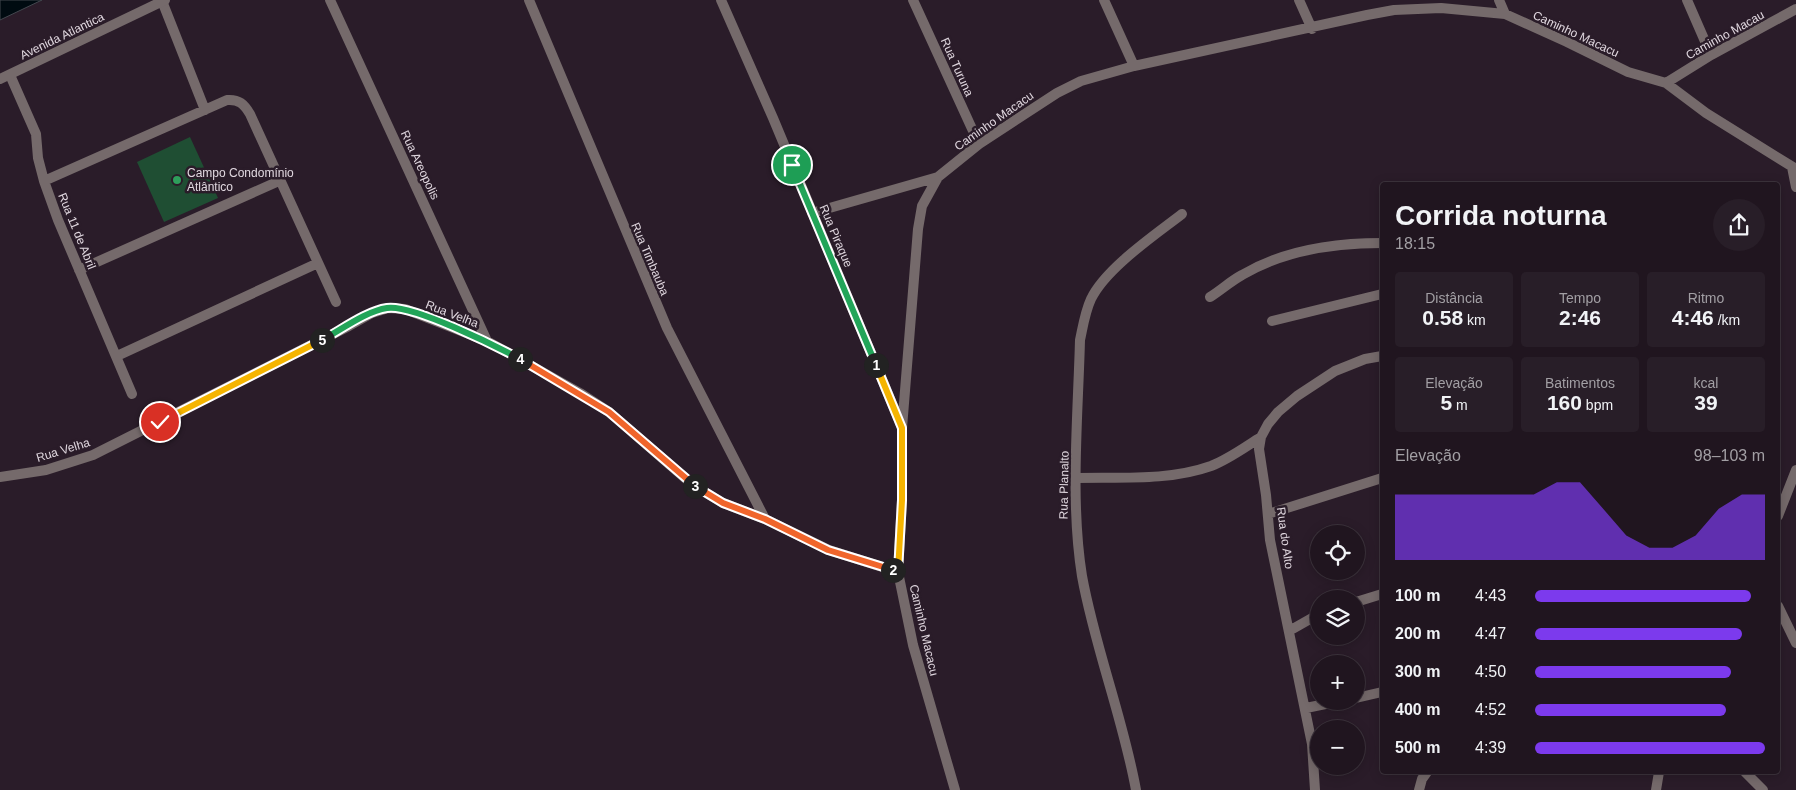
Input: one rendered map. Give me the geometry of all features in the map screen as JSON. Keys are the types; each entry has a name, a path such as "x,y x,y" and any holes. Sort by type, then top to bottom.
{"street":[{"name":"Avenida Atlantica","path":"0,79 164,0 205,110"},
{"name":"Rua Areopolis","path":"330,0 487,341"},
{"name":"Rua Timbauba","path":"529,0 667,328 765,519"},
{"name":"Rua Piraque","path":"721,0 902,428"},
{"name":"Rua Turuna","path":"914,0 979,144"},
{"path":"1104,0 1134,66"},
{"path":"1299,0 1312,29"},
{"path":"1499,0 1505,14"},
{"path":"1687,0 1712,55"},
{"name":"Caminho Macacu","path":"955,790 912,645 898,572 902,500 902,428 918,229 922,206 938,177 979,144 1056,93 1081,82 1134,66 1394,10 1441,8 1505,14 1568,42 1628,72 1666,83"},
{"name":"Caminho Macau","path":"1666,83 1712,55 1796,9"},
{"name":"Rua 11 de Abril","path":"10,75 36,134 38,158 44,181 79,270 132,394"},
{"path":"1666,83 1706,113 1794,168 1796,187"},
{"path":"44,181 228,100 236,100 244,105 336,302"},
{"path":"812,213 938,177"},
{"path":"79,270 279,181"},
{"name":"Rua Planalto","path":"1136,790 1118,709 1092,622 1082,576 1076,531 1080,340 1085,315 1092,297 1106,278 1136,250 1182,214"},
{"path":"1210,297 1240,275 1262,264 1311,249 1380,243"},
{"path":"116,356 318,263"},
{"path":"1272,322 1380,295"},
{"name":"Rua Velha","path":"0,477 46,470 93,455 349,326 372,312 388,308 405,309 487,341 580,393 609,412 694,485 723,503 765,519 828,550 898,572"},
{"path":"1077,478 1168,476 1192,472 1228,458 1261,437 1268,424 1278,412 1297,396 1335,372 1365,359 1380,356"},
{"name":"Rua do Alto","path":"1261,437 1259,449 1270,540 1306,708 1312,744 1315,790"},
{"path":"1780,511 1796,470"},
{"path":"1268,514 1380,479"},
{"path":"1365,599 1380,595"},
{"path":"1780,610 1796,643"},
{"path":"1289,631 1310,619"},
{"path":"1365,696 1380,692"},
{"path":"1306,708 1310,707"},
{"path":"1419,790 1426,774"},
{"path":"1656,790 1659,774"},
{"path":"1746,774 1764,790"}],"green space":[{"name":"Campo Condomínio Atlântico","path":"190,137 218,198 164,222 137,162"}],"shaded area":[{"path":"0,0 42,0 0,20"}],"place":[{"name":"Campo Condomínio Atlântico","path":"177,180"}],"route":[{"path":"160,422 349,326 372,312 388,308 405,309 487,341 580,393 609,412 694,485 723,503 765,519 828,550 898,572 902,500 902,428 792,165"}]}
